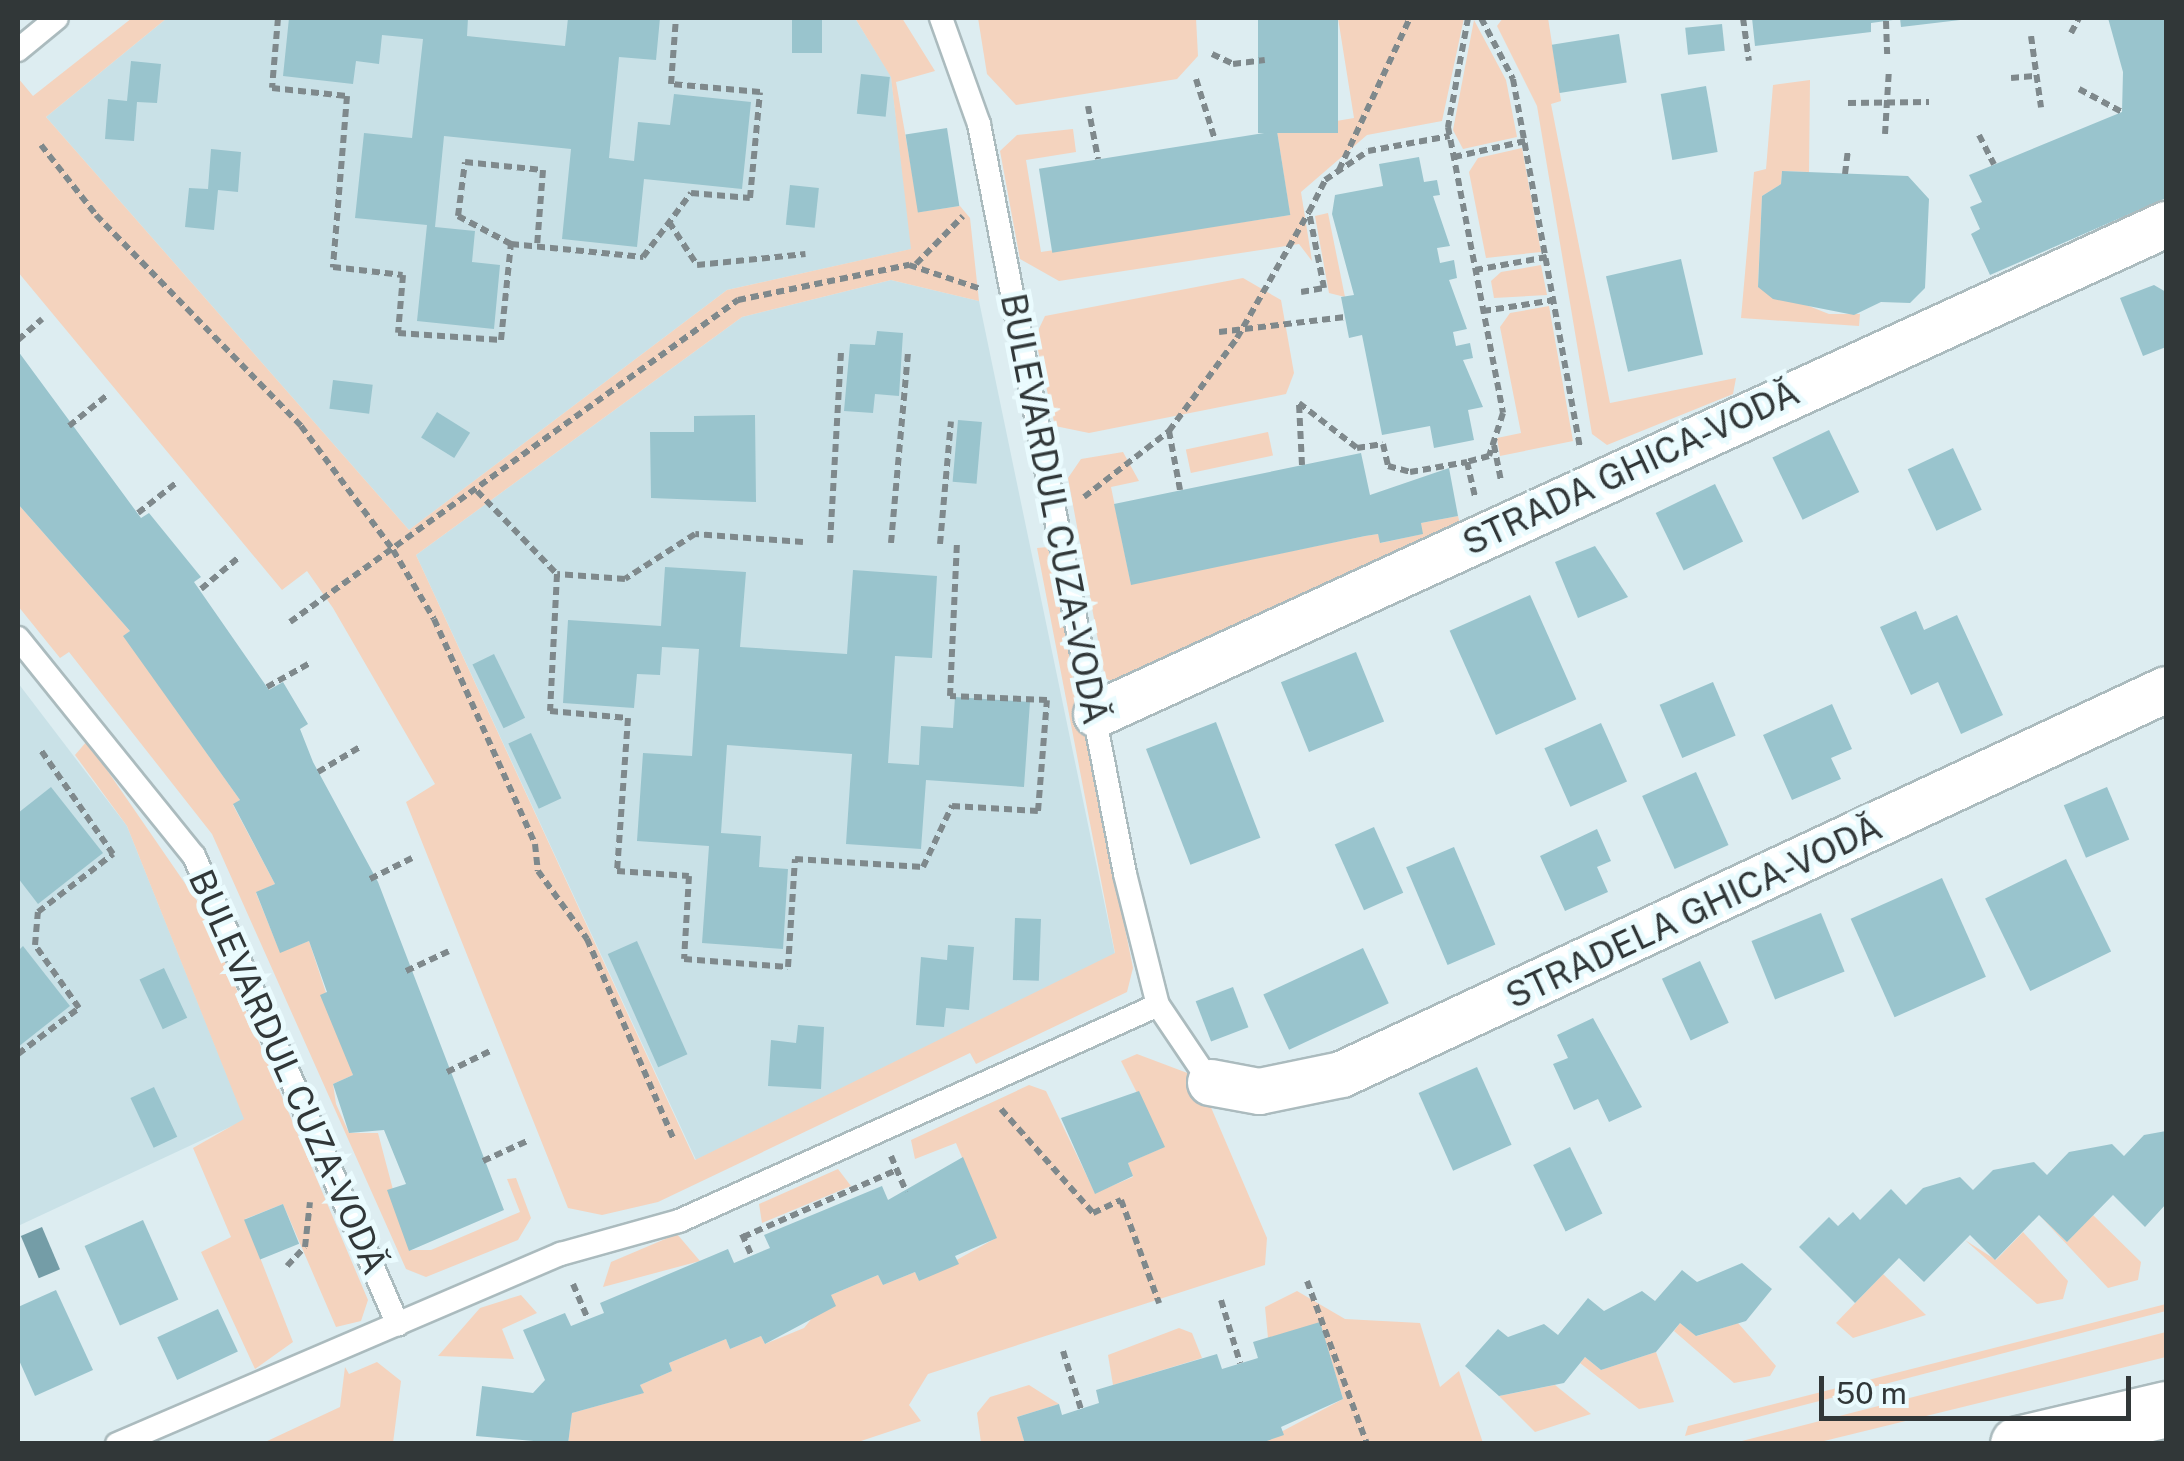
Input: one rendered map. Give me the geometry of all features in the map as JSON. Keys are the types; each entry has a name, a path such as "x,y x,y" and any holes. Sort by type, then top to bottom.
{"main road":[{"path":"2018,1444 2166,1409"}],"street":[{"name":"STRADA GHICA-VODĂ","path":"1096,714 1485,538 1586,482 2166,224"},
{"name":"STRADELA GHICA-VODĂ","path":"1210,1082 1260,1092 1341,1074 2166,689"}],"lane":[{"path":"18,50 58,18"},
{"name":"BULEVARDUL CUZA-VODĂ","path":"941,18 972,93 1158,1005 1210,1082"},
{"name":"BULEVARDUL CUZA-VODĂ","path":"18,638 194,856 398,1325"},
{"path":"117,1444 167,1433 398,1325 571,1250 679,1221 1158,1005"}],"path":[{"path":"278,18 272,88 348,96 332,267 403,274 398,332 501,340 511,244"},
{"path":"537,246 543,170 464,162 458,216 511,244 643,256 690,193 750,198 760,92 671,84 676,18"},
{"path":"1056,518 1168,430 1242,328 1309,212 1338,171 1410,18"},
{"path":"1302,465 1299,403 1357,448 1383,444 1388,466 1410,472 1490,456 1503,412 1450,136 1468,18"},
{"path":"1481,18 1513,78 1586,482"},
{"path":"1487,28 1494,18"},
{"path":"1743,18 1749,61"},
{"path":"2071,33 2079,18"},
{"path":"1886,21 1887,54"},
{"path":"2031,36 2040,108"},
{"path":"1212,54 1232,64 1265,60"},
{"path":"1885,134 1889,69"},
{"path":"2011,78 2036,76"},
{"path":"1196,80 1215,140"},
{"path":"2080,88 2122,112"},
{"path":"1848,103 1929,102"},
{"path":"1088,106 1098,158"},
{"path":"1979,135 1994,164"},
{"path":"1338,171 1368,151 1450,136"},
{"path":"1454,157 1525,141"},
{"path":"41,145 96,215 300,426 392,550 434,619 535,844 538,871 587,939 674,1140"},
{"path":"1845,174 1848,150"},
{"path":"915,264 970,202"},
{"path":"1301,292 1324,288 1309,212"},
{"path":"669,222 697,266 805,254"},
{"path":"1475,270 1547,257"},
{"path":"290,622 477,491 730,304 915,264 992,294"},
{"path":"1484,311 1555,300"},
{"path":"1219,332 1345,317"},
{"path":"18,340 42,320"},
{"path":"830,543 841,350"},
{"path":"892,544 908,351"},
{"path":"68,426 106,396"},
{"path":"940,544 951,420"},
{"path":"1168,430 1180,490"},
{"path":"1468,462 1485,538"},
{"path":"138,513 176,483"},
{"path":"477,491 557,574 625,579 695,534 803,542"},
{"path":"557,574 550,711 628,718 617,871 690,876 684,959 788,967 795,859 923,867 952,806 1038,811 1047,700 950,696 957,544"},
{"path":"200,589 238,558"},
{"path":"267,686 312,662"},
{"path":"318,772 360,747"},
{"path":"18,1054 80,1008 34,945 38,912 114,854 40,750"},
{"path":"370,878 412,858"},
{"path":"406,971 450,951"},
{"path":"448,1072 490,1050"},
{"path":"990,1096 1093,1212 1121,1200 1158,1302"},
{"path":"483,1161 527,1142"},
{"path":"743,1237 896,1170"},
{"path":"286,1266 305,1247 300,1236"},
{"path":"1307,1281 1367,1444"},
{"path":"1221,1300 1240,1363"},
{"path":"1063,1350 1080,1409"}],"shaded area":[{"path":"132,18 167,18 46,117 409,530 727,290 911,249 891,77 855,18 902,18 935,71 896,82 919,212 960,206 970,218 979,301 891,280 742,317 416,555 695,1160 1115,953 1037,548 1048,547 1133,968 1127,992 976,1064 970,1053 658,1202 602,1215 568,1208 406,802 435,784 333,608 307,571 282,590 18,272 18,78 33,96"},
{"path":"167,18 855,18 891,76 912,249 727,290 409,530 46,117"},
{"path":"978,18 1196,18 1198,56 1177,79 1016,105 987,74"},
{"path":"1338,18 1464,18 1442,121 1367,135 1301,192 1312,261 1299,244 1059,281 1020,259 1000,151 1017,135 1073,129 1076,152 1026,160 1041,252 1290,215 1277,131 1354,118"},
{"path":"1503,18 1548,18 1561,101 1551,104 1610,403 1736,378 1733,394 1607,445 1592,434 1537,106 1497,26"},
{"path":"1474,20 1506,80 1517,137 1463,149 1453,130"},
{"path":"1810,80 1809,172 1782,171 1781,184 1762,196 1758,286 1829,314 1860,314 1859,326 1741,318 1754,172 1766,169 1773,85"},
{"path":"1522,148 1541,252 1486,258 1469,172 1478,158"},
{"path":"1328,213 1345,297 1329,293 1315,216"},
{"path":"1541,265 1547,295 1494,298 1491,281 1501,272"},
{"path":"1243,278 1281,300 1294,373 1286,394 1089,433 1055,426 1035,337 1045,316"},
{"path":"891,280 979,301 1115,954 696,1160 416,555 742,317"},
{"path":"1549,306 1573,441 1500,456 1497,438 1521,433 1500,327 1510,313"},
{"path":"1268,432 1273,455 1191,473 1186,449"},
{"path":"1123,452 1139,481 1111,487 1131,584 1365,536 1378,534 1381,543 1422,534 1421,523 1458,516 1463,534 1117,684 1105,678 1068,478 1081,459"},
{"path":"18,504 130,631 124,636 240,800 233,805 275,884 256,893 280,952 309,941 353,1075 333,1084 336,1104 349,1133 378,1133 409,1250 431,1250 520,1212 507,1179 516,1178 531,1218 518,1240 426,1277 406,1269 212,834 69,652 60,658 18,606"},
{"path":"18,683 127,826 245,1120 18,1226"},
{"path":"87,741 202,908 368,1300 361,1321 336,1327 283,1204 245,1219 293,1342 255,1369 201,1252 231,1237 193,1148 244,1119 127,826 75,755"},
{"path":"1137,1054 1198,1077 1267,1238 1265,1265 928,1374 909,1405 921,1421 855,1443 568,1444 572,1413 643,1393 640,1385 672,1371 669,1363 726,1339 730,1349 761,1336 765,1344 804,1328 831,1295 878,1275 883,1285 915,1272 919,1281 996,1238 956,1143 915,1159 911,1140 1029,1085 1046,1091 1095,1193 1133,1177 1128,1163 1164,1147 1121,1061"},
{"path":"838,1169 851,1186 762,1223 759,1204"},
{"path":"2039,1215 2067,1242 2093,1215 2141,1262 2138,1280 2108,1288"},
{"path":"2023,1232 2068,1281 2063,1299 2037,1304 1965,1240 1996,1260"},
{"path":"677,1234 700,1261 603,1287 611,1262"},
{"path":"1883,1274 1926,1315 1853,1338 1836,1323"},
{"path":"1297,1291 1345,1319 1420,1323 1440,1387 1459,1371 1483,1443 1258,1444 1343,1399 1320,1323 1268,1338 1265,1307"},
{"path":"521,1295 537,1313 502,1329 514,1359 438,1356 480,1308"},
{"path":"2166,1304 2166,1311 1685,1436 1688,1426"},
{"path":"1680,1323 1697,1336 1738,1323 1776,1366 1770,1376 1734,1383 1674,1331"},
{"path":"1179,1328 1192,1333 1202,1358 1113,1385 1108,1355"},
{"path":"2166,1332 2166,1357 1816,1443 1734,1443"},
{"path":"1656,1352 1674,1402 1639,1409 1580,1363 1585,1357 1601,1370"},
{"path":"377,1362 401,1381 393,1443 263,1443 340,1407 345,1367 349,1374"},
{"path":"1029,1385 1059,1404 1017,1417 1025,1443 981,1443 977,1413 990,1397"},
{"path":"1555,1385 1591,1414 1535,1432 1499,1396"}],"water":[{"path":"42,1227 60,1269 39,1278 21,1236"}],"building":[{"path":"289,18 468,18 467,36 565,46 568,18 660,18 656,60 619,57 609,158 634,161 638,122 670,125 674,94 751,102 742,189 644,179 637,247 562,239 571,149 444,136 435,227 475,231 472,262 500,265 494,329 417,321 427,225 355,218 364,133 412,138 423,39 382,35 379,64 356,61 353,84 283,76"},
{"path":"792,18 822,18 822,53 792,53"},
{"path":"1258,18 1338,18 1338,133 1258,133"},
{"path":"1752,18 1893,20 1871,23 1871,32 1755,46"},
{"path":"1900,18 1960,18 1960,20 1901,27"},
{"path":"2108,18 2166,18 2166,198 1990,275 1971,234 1980,229 1970,207 1982,202 1969,175 2122,112 2123,72"},
{"path":"1722,24 1725,51 1688,55 1685,28"},
{"path":"1619,34 1627,82 1560,93 1552,45"},
{"path":"131,61 161,64 157,103 137,102 134,141 105,139 108,99 127,101"},
{"path":"861,74 890,77 886,117 857,114"},
{"path":"1706,86 1718,152 1672,160 1661,94"},
{"path":"947,128 959,206 918,213 906,135"},
{"path":"1277,131 1290,215 1052,253 1039,169"},
{"path":"211,149 241,152 238,192 218,190 214,230 185,227 189,188 208,189"},
{"path":"1419,157 1424,182 1437,180 1440,195 1433,196 1450,246 1437,248 1440,263 1454,260 1457,278 1449,280 1467,329 1453,332 1456,346 1470,343 1473,358 1463,360 1483,407 1468,410 1474,440 1434,448 1430,426 1382,435 1362,335 1349,338 1341,297 1354,295 1332,214 1335,195 1383,186 1379,164"},
{"path":"1782,171 1908,176 1929,199 1925,288 1910,303 1881,302 1854,315 1773,299 1758,287 1762,196 1781,184"},
{"path":"790,185 819,188 815,228 786,225"},
{"path":"1681,259 1703,354 1628,372 1606,276"},
{"path":"2154,285 2166,292 2166,347 2143,356 2120,298"},
{"path":"877,331 903,333 899,396 875,394 873,413 844,411 850,344 875,345"},
{"path":"18,351 141,518 149,513 201,577 194,582 269,690 283,682 308,724 300,729 313,762 378,882 504,1210 409,1251 387,1190 406,1184 384,1130 349,1133 333,1084 353,1075 320,995 327,992 309,941 280,953 256,892 275,884 233,804 240,800 123,636 130,631 18,504"},
{"path":"333,380 373,385 369,414 329,409"},
{"path":"437,412 470,433 454,458 421,437"},
{"path":"755,415 756,502 651,498 650,432 694,432 694,416"},
{"path":"958,420 982,422 977,484 953,482"},
{"path":"1829,430 1859,492 1803,520 1772,458"},
{"path":"1953,448 1982,510 1936,531 1908,469"},
{"path":"1361,453 1370,495 1449,468 1458,516 1421,523 1423,534 1380,543 1378,534 1365,536 1131,585 1114,504"},
{"path":"1715,484 1743,542 1684,570 1656,513"},
{"path":"1595,546 1628,597 1578,618 1555,562"},
{"path":"665,567 746,572 740,647 847,654 853,570 937,576 932,658 895,656 888,763 919,765 921,726 953,728 955,697 1030,702 1024,787 926,780 921,849 846,844 852,754 727,745 721,833 761,836 759,867 788,869 783,949 702,943 709,846 637,841 643,753 692,756 699,649 662,647 660,675 637,674 634,708 563,703 568,620 661,626"},
{"path":"1530,595 1576,699 1496,735 1450,631"},
{"path":"1916,611 1924,630 1957,615 2003,715 1961,734 1938,682 1911,695 1880,627"},
{"path":"1356,652 1384,722 1309,752 1281,682"},
{"path":"494,654 525,718 504,728 472,665"},
{"path":"1713,682 1736,735 1682,758 1660,705"},
{"path":"1832,704 1852,749 1831,758 1841,779 1792,800 1763,735"},
{"path":"1216,722 1260,838 1190,865 1146,749"},
{"path":"1601,723 1627,781 1570,807 1544,748"},
{"path":"531,733 561,798 539,809 508,744"},
{"path":"1696,772 1729,845 1675,869 1642,796"},
{"path":"51,787 103,853 38,904 18,878 18,813"},
{"path":"2107,787 2129,839 2086,858 2064,805"},
{"path":"1374,827 1403,893 1364,910 1335,844"},
{"path":"1597,829 1611,861 1597,867 1608,892 1565,911 1540,856"},
{"path":"1454,847 1495,945 1448,965 1406,867"},
{"path":"2066,859 2111,952 2030,991 1985,898"},
{"path":"1942,878 1986,977 1895,1017 1851,919"},
{"path":"1821,913 1845,971 1775,1000 1751,941"},
{"path":"1015,918 1041,919 1039,981 1013,980"},
{"path":"637,941 687,1054 658,1067 608,954"},
{"path":"948,945 974,947 969,1010 946,1008 944,1027 916,1025 921,957 947,960"},
{"path":"23,946 70,1006 18,1047 18,951"},
{"path":"1363,948 1389,1003 1289,1050 1263,994"},
{"path":"1700,961 1729,1023 1691,1040 1662,979"},
{"path":"164,968 187,1018 163,1029 140,979"},
{"path":"1233,987 1248,1027 1211,1041 1196,1001"},
{"path":"1593,1018 1642,1107 1609,1122 1598,1099 1574,1110 1553,1064 1568,1058 1557,1035"},
{"path":"798,1025 824,1027 821,1089 768,1086 771,1040 796,1043"},
{"path":"1477,1067 1512,1145 1453,1171 1419,1093"},
{"path":"154,1087 177,1137 154,1148 130,1098"},
{"path":"1139,1091 1165,1147 1128,1163 1133,1176 1095,1194 1061,1118"},
{"path":"2166,1131 2166,1204 2145,1227 2113,1195 2067,1242 2039,1215 1995,1260 1970,1235 1924,1282 1899,1258 1855,1303 1799,1247 1829,1217 1838,1226 1853,1212 1860,1220 1891,1189 1906,1205 1923,1188 1960,1177 1973,1190 1993,1170 2034,1162 2047,1175 2069,1152 2112,1144 2124,1156 2144,1135"},
{"path":"1570,1147 1602,1214 1566,1231 1533,1165"},
{"path":"963,1157 997,1238 955,1256 959,1264 919,1281 915,1272 883,1285 878,1275 831,1295 836,1306 765,1344 761,1336 730,1349 726,1339 669,1363 672,1371 640,1385 644,1393 572,1413 568,1444 476,1436 482,1386 533,1393 545,1380 523,1330 565,1313 571,1326 604,1313 600,1303 728,1249 734,1263 770,1248 764,1235 882,1186 888,1200"},
{"path":"283,1204 299,1244 260,1260 244,1220"},
{"path":"143,1220 178,1299 120,1326 85,1246"},
{"path":"1742,1263 1772,1289 1746,1321 1696,1336 1680,1323 1656,1352 1601,1370 1585,1357 1564,1383 1499,1396 1465,1366 1498,1329 1508,1337 1544,1324 1558,1335 1588,1298 1604,1311 1642,1291 1655,1301 1682,1270 1697,1282"},
{"path":"56,1290 93,1370 35,1396 18,1358 18,1307"},
{"path":"218,1309 238,1352 177,1380 157,1337"},
{"path":"1320,1322 1343,1399 1281,1427 1284,1435 1258,1444 1025,1444 1017,1417 1059,1404 1062,1415 1099,1403 1096,1390 1217,1354 1222,1369 1258,1358 1253,1342"}]}
